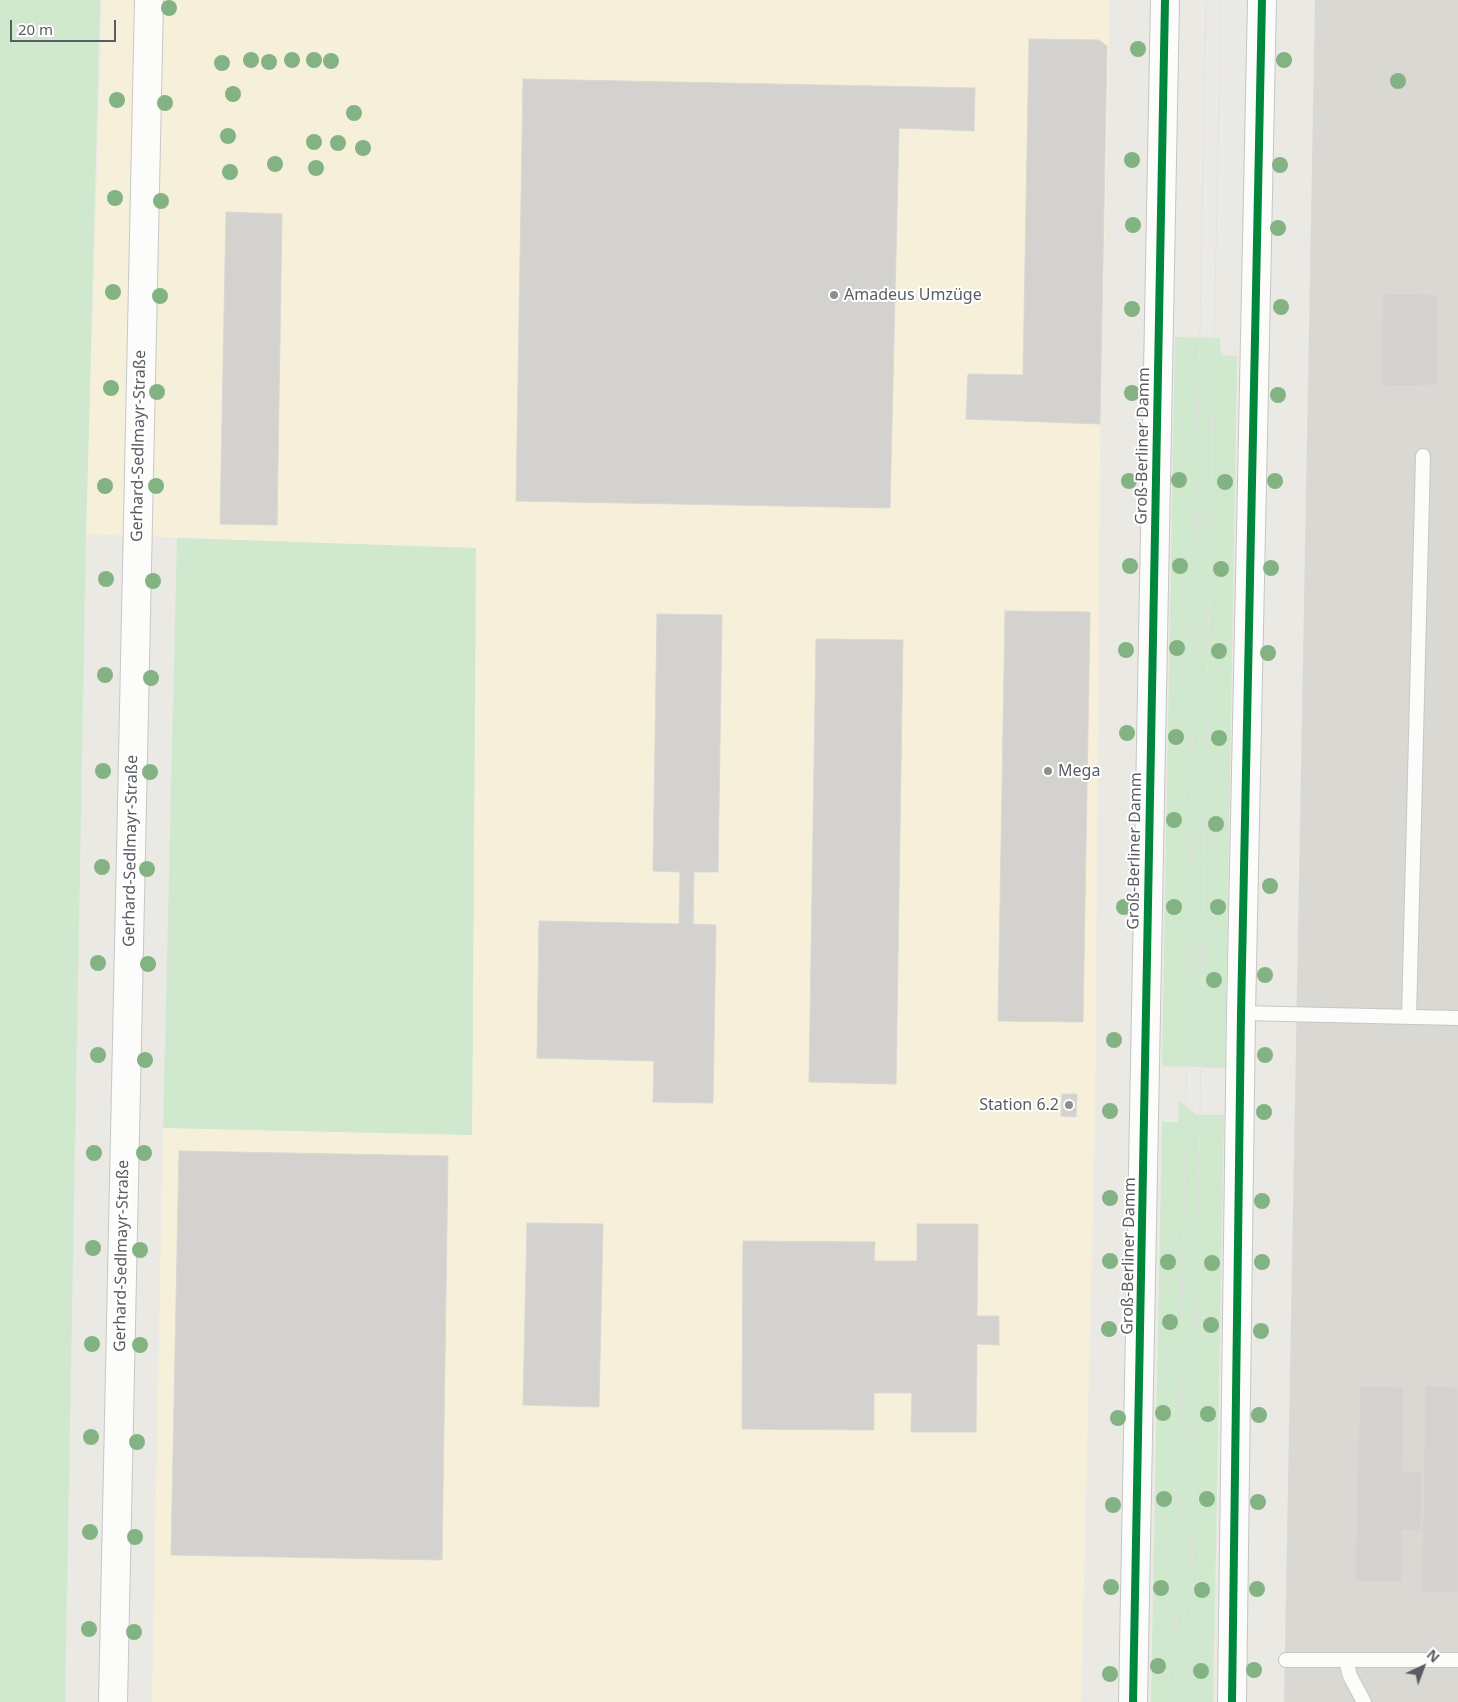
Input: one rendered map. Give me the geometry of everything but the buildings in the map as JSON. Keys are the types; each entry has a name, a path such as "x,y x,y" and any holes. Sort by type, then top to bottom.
{"main road":[{"name":"Gerhard-Sedlmayr-Straße","path":"113,1702 149,0"},
{"name":"Groß-Berliner Damm","path":"1134,1702 1165,0"},
{"path":"1232,1702 1241,1013 1262,0"}],"lane":[{"path":"1409,1017 1423,456"},
{"path":"1241,1013 1458,1018"},
{"path":"1286,1660 1458,1660"},
{"path":"1346,1660 1350,1676 1364,1702"}],"shaded area":[{"path":"102,0 1110,0 1100,448 1095,1124 1081,1702 152,1702 163,1128 472,1135 476,549 86,534"},
{"path":"1315,0 1458,0 1458,1702 1284,1702"}],"green space":[{"path":"0,0 100,0 86,534 65,1702 0,1702"},
{"path":"1175,337 1220,338 1221,355 1237,356 1225,1068 1162,1066"},
{"path":"177,538 476,548 472,1135 163,1128"},
{"path":"1179,1101 1197,1115 1224,1115 1213,1702 1151,1702 1162,1122 1178,1122"}],"tram line":[{"path":"1175,1702 1206,0"},
{"path":"1190,1702 1221,0"}],"cycle path":[{"path":"1133,1702 1165,0"},
{"path":"1232,1702 1241,1013 1262,0"}],"place":[{"name":"Amadeus Umzüge","path":"834,295"},
{"name":"Mega","path":"1048,771"},
{"name":"Station 6.2","path":"1069,1105"}]}
